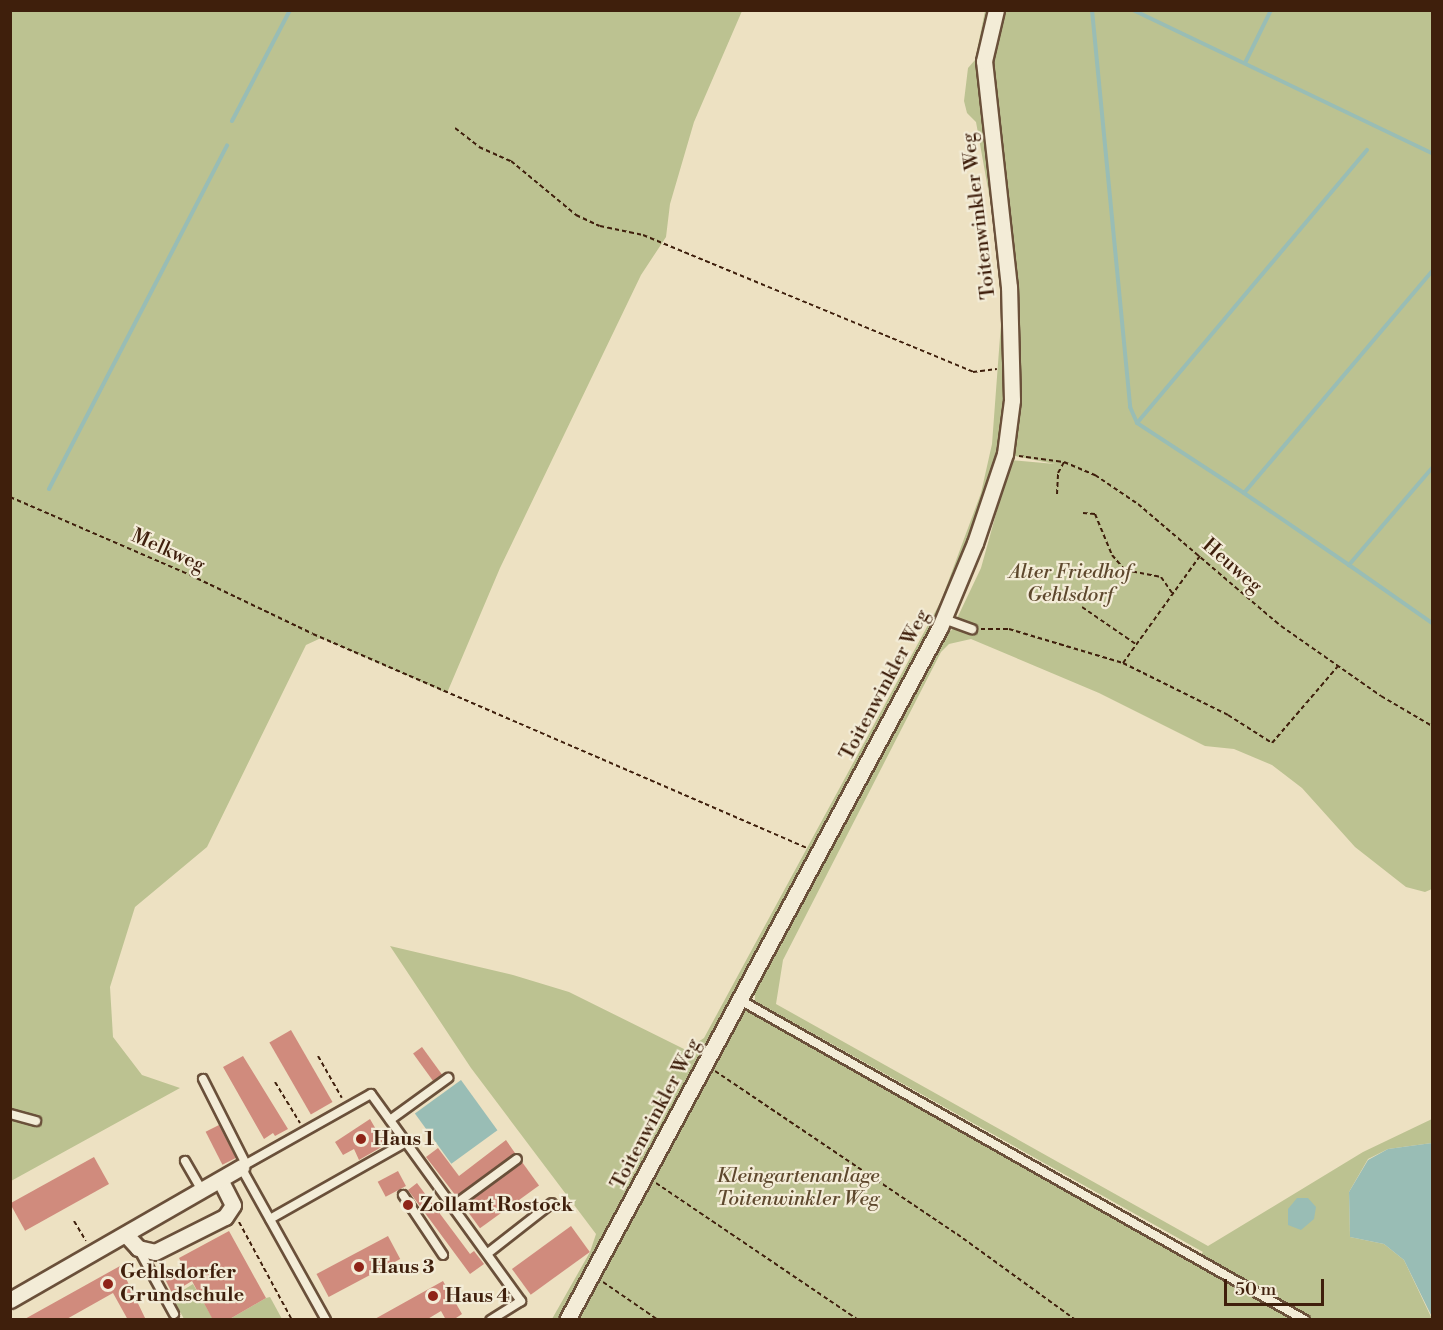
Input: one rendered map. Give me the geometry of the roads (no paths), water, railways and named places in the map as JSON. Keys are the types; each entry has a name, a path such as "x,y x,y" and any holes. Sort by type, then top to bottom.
{"street":[{"name":"Toitenwinkler Weg","path":"567,1320 646,1177 944,619 975,543 1005,454 1011,424 1010,287 984,61 996,10"},
{"path":"10,1300 127,1236 243,1166"},
{"path":"127,1236 138,1248 148,1253 161,1250 232,1210 233,1205 221,1181"}],"lane":[{"path":"944,619 972,629"},
{"path":"740,1000 1305,1320"},
{"path":"390,1120 448,1078"},
{"path":"203,1079 270,1219 326,1320"},
{"path":"243,1166 371,1094 521,1301 491,1320"},
{"path":"10,1114 36,1120"},
{"path":"270,1219 406,1142"},
{"path":"453,1206 517,1159"},
{"path":"185,1161 203,1192"},
{"path":"403,1195 443,1255"},
{"path":"488,1253 552,1203"},
{"path":"138,1248 174,1314"}],"water":[{"path":"461,1080 497,1130 451,1164 415,1114"},
{"path":"1432,1143 1432,1317 1404,1260 1384,1244 1350,1237 1349,1192 1368,1160 1388,1149"},
{"path":"1297,1198 1308,1198 1316,1207 1314,1219 1301,1230 1288,1225 1288,1209"}],"waterway":[{"path":"232,121 290,10"},
{"path":"1092,10 1130,407 1137,423"},
{"path":"1133,10 1432,153"},
{"path":"1245,63 1271,10"},
{"path":"49,489 227,145"},
{"path":"1244,493 1137,423 1367,150"},
{"path":"1349,565 1244,493 1432,271"},
{"path":"1432,468 1349,565 1432,623"}],"place":[{"name":"Haus 1","path":"361,1139"},
{"name":"Zollamt Rostock","path":"408,1205"},
{"name":"Haus 3","path":"359,1267"},
{"name":"Gehlsdorfer Grundschule","path":"108,1284"},
{"name":"Haus 4","path":"433,1296"}],"park label":[{"name":"Alter Friedhof Gehlsdorf","path":"1070,584"},
{"name":"Kleingartenanlage Toitenwinkler Weg","path":"798,1188"}]}
